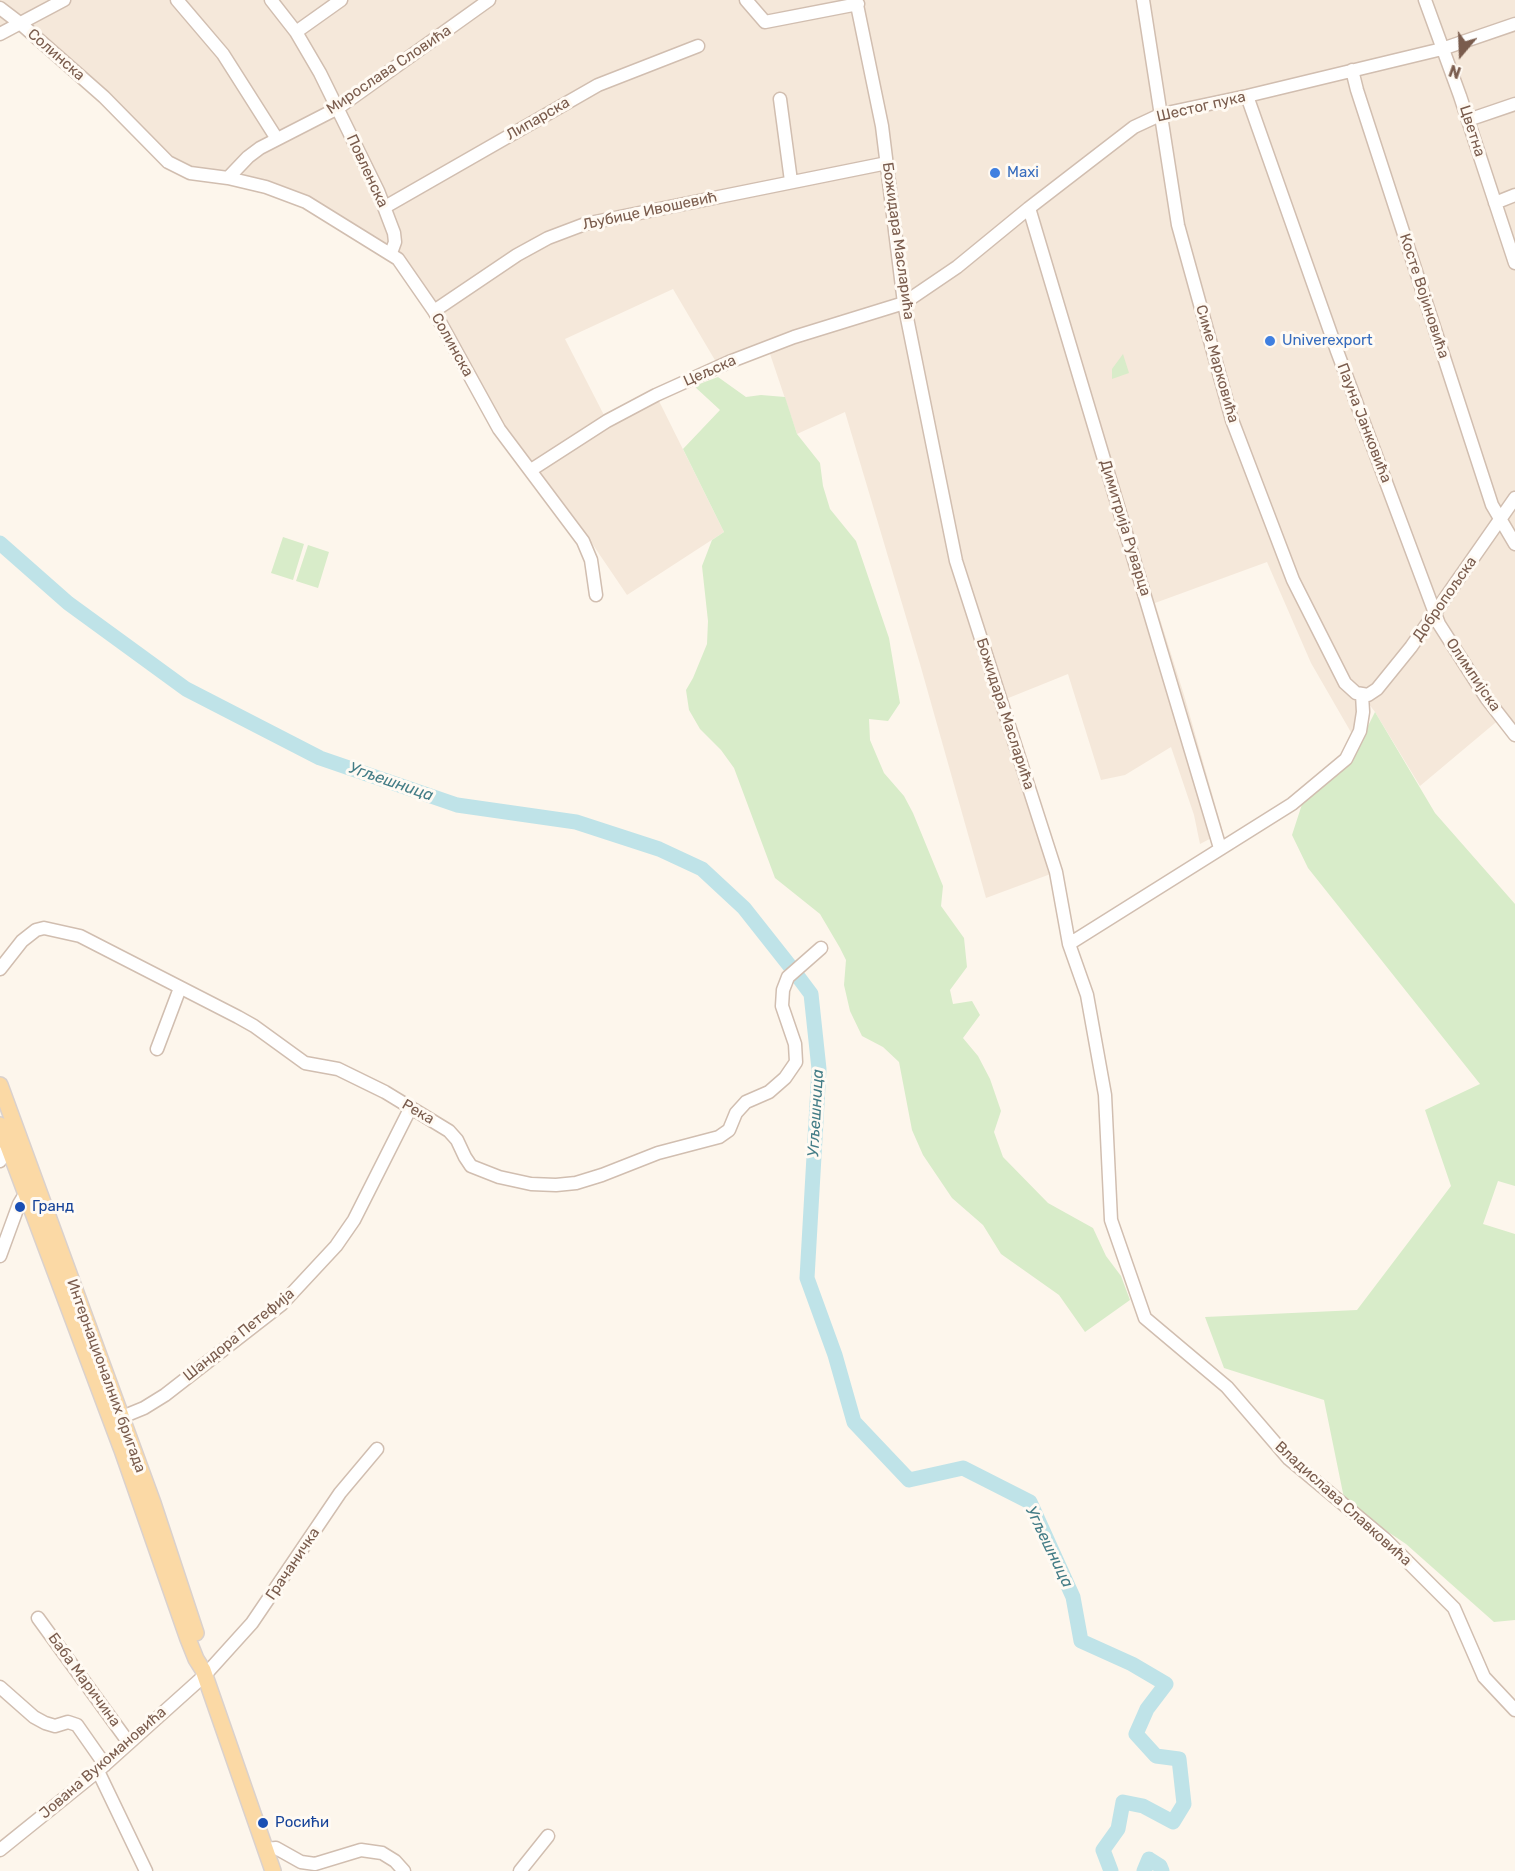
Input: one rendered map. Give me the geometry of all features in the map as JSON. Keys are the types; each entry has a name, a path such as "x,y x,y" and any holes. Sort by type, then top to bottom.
{"main road":[{"name":"Интернационалних бригада","path":"0,1085 153,1503 205,1659 204,1672"},
{"name":"Интернационалних бригада","path":"0,1125 110,1418 188,1639 204,1672 273,1871"}],"street":[{"path":"0,34 64,0"},
{"path":"177,0 223,54 277,139 248,157 228,178"},
{"name":"Повленска","path":"271,0 296,32 338,108 386,207 395,238 391,253"},
{"path":"296,32 341,0"},
{"name":"Мирослава Словића","path":"277,139 338,108 489,0"},
{"path":"746,0 765,22 857,2"},
{"name":"Симе Марковића","path":"1143,0 1178,225 1232,420 1293,580 1345,683 1356,693 1365,694"},
{"name":"Цветна","path":"1425,0 1468,120 1515,263"},
{"name":"Божидара Масларића","path":"857,2 887,163 904,303 956,561 1056,872 1069,944 1087,995 1105,1095 1112,1220 1146,1318 1227,1387"},
{"name":"Солинска","path":"0,8 104,97 168,162 190,173 228,178 266,187 306,202 391,253 403,264 434,311 499,429 583,541 591,560 596,596"},
{"name":"Шестог пука","path":"904,303 957,267 1134,127 1162,114 1248,96 1442,49 1515,24"},
{"name":"Липарска","path":"386,207 598,85 698,46"},
{"name":"Косте Војиновића","path":"1352,70 1360,102 1488,494 1515,544"},
{"name":"Пауна Јанковића","path":"1248,96 1337,351 1436,612"},
{"path":"780,99 791,181"},
{"path":"1468,120 1515,104"},
{"name":"Љубице Ивошевић","path":"434,311 517,255 548,237 566,230 585,224 791,181 887,163"},
{"path":"1495,203 1515,195"},
{"name":"Димитрија Руварца","path":"1029,208 1220,848"},
{"name":"Цељска","path":"531,470 607,421 656,395 729,362 794,337 904,303"},
{"name":"Добропољска","path":"1365,694 1377,689 1412,646 1515,498"},
{"name":"Олимпијска","path":"1436,612 1439,624 1487,699 1515,735"},
{"path":"1069,944 1292,804 1346,759 1360,731 1365,694"},
{"name":"Река","path":"0,969 22,941 36,930 44,928 80,936 254,1026 304,1063 338,1069 385,1092 449,1131 457,1140 471,1166 499,1177 531,1184 576,1183 658,1153 719,1137 729,1130 736,1113 746,1102 769,1092 785,1078 796,1062 795,1044 782,1006 783,990 788,977 821,948"},
{"path":"157,1049 180,988"},
{"name":"Шандора Петефија","path":"122,1417 144,1408 165,1395 282,1304 321,1263 354,1220 410,1109"},
{"path":"0,1161 8,1146"},
{"path":"0,1256 19,1204 26,1194"},
{"name":"Владислава Славковића","path":"1227,1387 1288,1459 1385,1539 1454,1608 1484,1677 1515,1710"},
{"name":"Грачаничка","path":"204,1672 252,1623 340,1493 377,1449"},
{"name":"Баба Маричина","path":"38,1618 129,1743"},
{"name":"Јована Вукомановића","path":"0,1850 101,1768 204,1672"},
{"path":"0,1687 45,1723 55,1726 68,1722 77,1725 101,1768 146,1871"},
{"path":"520,1871 549,1836"},
{"path":"265,1849 276,1848 301,1862 315,1864 361,1850 382,1853 404,1871"}],"shaded area":[{"path":"0,0 1515,0 1515,738 1501,718 1420,786 1375,712 1362,695 1356,741 1311,663 1267,562 1155,603 1223,832 1200,844 1194,815 1171,747 1125,775 1101,780 1068,674 1001,701 1056,872 986,898 920,664 845,412 797,434 768,348 719,367 673,289 565,339 607,421 656,395 724,532 627,595 587,536 531,470 421,290 361,229 265,184 190,170 163,153 26,21 0,35","holes":["1411,57 1163,121 1162,114"]}],"green space":[{"path":"1123,354 1129,373 1112,379 1112,369"},
{"path":"718,377 746,397 761,395 785,397 797,434 820,463 823,486 830,509 856,541 889,638 900,703 888,721 869,719 870,740 884,773 904,796 913,813 943,886 941,906 964,938 967,967 950,990 953,1004 972,1001 980,1015 963,1038 978,1056 990,1079 1001,1111 994,1132 1003,1157 1048,1203 1093,1228 1106,1256 1121,1276 1130,1300 1085,1332 1059,1295 1001,1254 983,1225 952,1198 923,1155 912,1130 899,1062 883,1047 862,1036 850,1011 844,985 846,960 840,948 820,914 775,878 734,768 721,750 700,729 689,710 686,690 707,644 708,621 702,566 712,540 724,532 683,449 720,410 694,386"},
{"path":"283,537 304,544 293,580 271,573"},
{"path":"308,545 329,552 318,588 296,581"},
{"path":"1375,712 1435,813 1515,904 1515,1186 1498,1181 1483,1224 1515,1234 1515,1620 1494,1622 1406,1544 1345,1503 1324,1400 1224,1368 1205,1317 1357,1310 1451,1186 1425,1110 1480,1084 1308,868 1292,835 1305,795 1351,760"}],"waterway":[{"name":"Угљешница","path":"0,543 68,603 186,689 320,758 457,805 576,822 659,849 702,869 744,908 793,970"},
{"name":"Угљешница","path":"796,974 811,994 819,1069 807,1278 835,1355 854,1422 909,1480 963,1468 1030,1502 1073,1597 1081,1641 1132,1664 1166,1684 1147,1709 1136,1734 1156,1756 1179,1759 1184,1804 1173,1822 1143,1806 1123,1802 1118,1829 1103,1850 1111,1871"},
{"name":"Угљешница","path":"1144,1871 1149,1859 1160,1866 1162,1871"}],"place":[{"name":"Maxi","path":"995,173"},
{"name":"Univerexport","path":"1270,341"},
{"name":"Гранд","path":"20,1207"},
{"name":"Росићи","path":"263,1823"}]}
